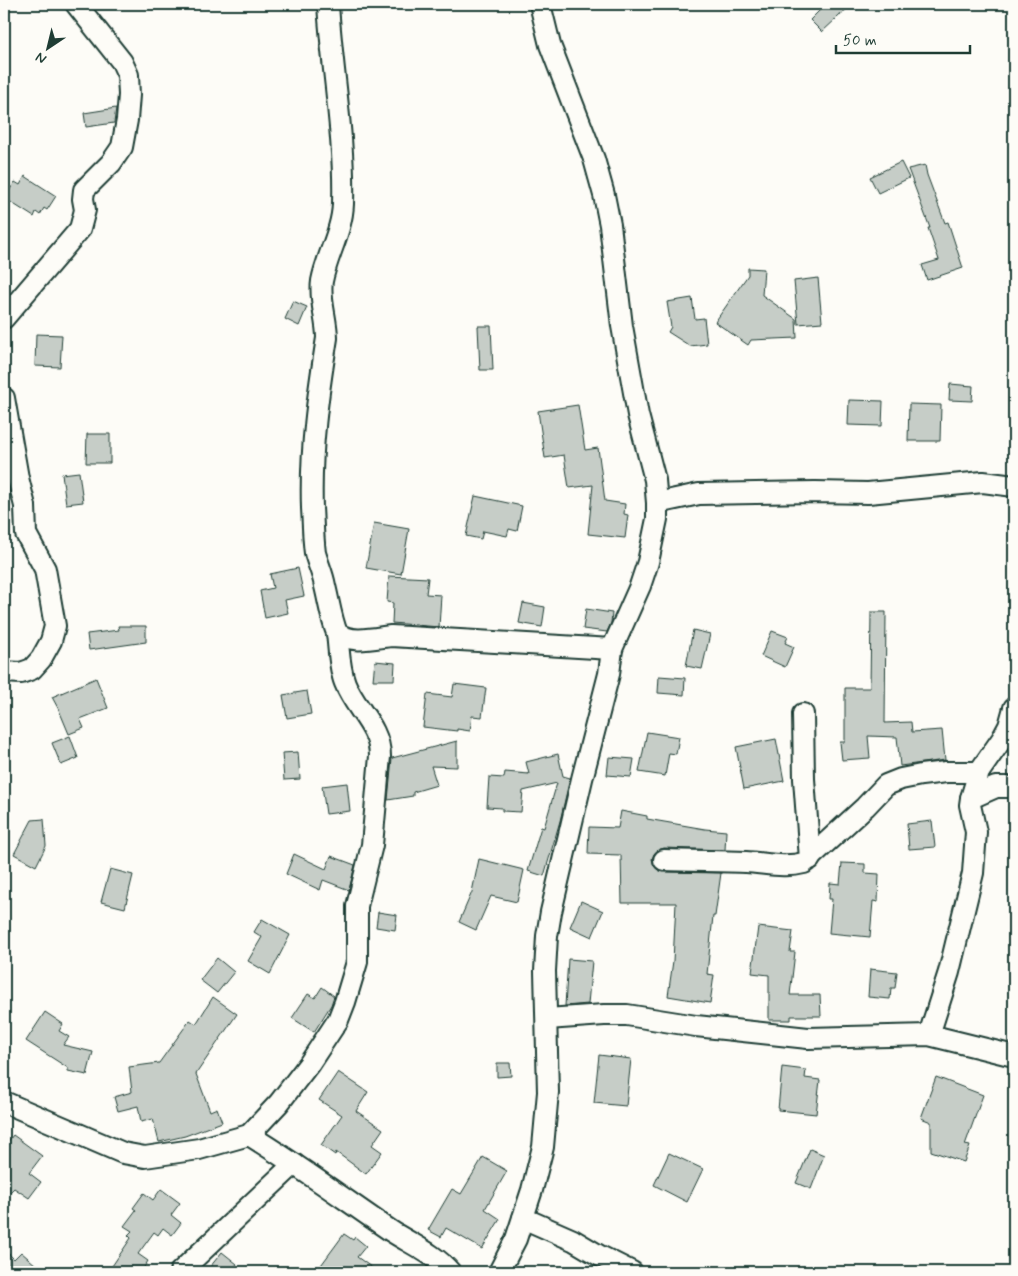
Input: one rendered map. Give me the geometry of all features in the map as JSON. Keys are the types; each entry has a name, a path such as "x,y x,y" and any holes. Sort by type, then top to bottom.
{"street":[{"path":"4,318 80,229 85,217 82,199 84,190 111,163 122,147 127,120 128,75 116,54 76,4"},
{"path":"4,1102 123,1153 145,1157 199,1149 249,1135 279,1103 309,1064 338,1020 357,962 357,913 372,845 380,751 376,735 344,682 337,634 316,555 313,536 312,463 316,408 327,338 322,283 343,207 344,160 328,4"},
{"path":"499,1272 516,1239 532,1190 543,1147 548,1092 545,972 547,936 582,779 609,674 612,649 640,586 648,562 657,519 655,480 638,414 620,319 610,226 604,195 594,159 550,45 540,4"},
{"path":"4,398 18,478 25,506 26,534 45,569 55,626 51,641 41,658 32,668 21,673 4,672"},
{"path":"657,503 699,494 868,493 983,482 1014,486"},
{"path":"337,634 346,638 359,639 391,636 612,649"},
{"path":"929,1035 949,972 973,873 976,832 970,805 971,798 979,772 1009,726 1014,708"},
{"path":"803,714 804,779 810,859"},
{"path":"664,860 797,865 810,859 886,786 901,779 921,775 946,772 979,772"},
{"path":"971,798 996,787 1014,787"},
{"path":"547,1019 627,1015 741,1032 808,1038 929,1035 1014,1056"},
{"path":"249,1135 392,1232 443,1264 450,1272"},
{"path":"180,1272 294,1164"},
{"path":"523,1218 573,1240 632,1272"}],"building":[{"path":"826,4 852,4 822,32 810,20"},
{"path":"116,108 114,123 86,127 84,113"},
{"path":"901,162 909,178 878,193 870,177"},
{"path":"925,165 945,223 948,222 963,268 927,280 922,265 939,260 928,228 930,228 908,169"},
{"path":"25,176 56,196 47,210 44,208 40,215 36,212 34,217 4,198 15,182 20,185"},
{"path":"748,268 764,269 762,295 796,319 797,338 751,340 748,345 715,322 748,275"},
{"path":"818,278 822,322 798,324 794,281"},
{"path":"692,298 695,319 704,318 707,344 690,346 668,332 671,327 667,302"},
{"path":"293,301 307,307 299,326 285,319"},
{"path":"478,326 491,326 493,370 480,370"},
{"path":"36,334 62,335 60,367 35,366"},
{"path":"950,384 973,386 972,401 949,400"},
{"path":"849,400 883,401 882,426 848,425"},
{"path":"909,404 941,405 940,441 908,441"},
{"path":"578,405 585,450 598,448 605,501 625,504 624,514 628,515 625,538 588,534 593,485 569,488 564,455 545,458 538,411"},
{"path":"87,434 110,434 110,463 86,463"},
{"path":"79,472 83,502 66,504 62,474"},
{"path":"475,496 522,506 517,531 509,529 507,536 483,531 481,539 466,536"},
{"path":"374,523 409,529 401,574 366,568"},
{"path":"298,568 304,596 285,600 288,613 265,618 260,591 273,588 270,574"},
{"path":"389,576 428,578 426,594 441,595 439,627 392,623 393,603 387,602"},
{"path":"523,603 545,607 542,627 519,623"},
{"path":"586,609 612,613 611,623 607,632 583,629"},
{"path":"871,612 886,612 885,723 911,722 912,732 942,730 945,760 900,766 897,737 868,736 870,758 842,760 840,742 845,742 845,688 870,688"},
{"path":"118,626 146,626 146,642 89,650 87,634 119,630"},
{"path":"693,630 710,634 702,669 686,666"},
{"path":"772,631 788,637 785,643 794,647 785,667 761,656"},
{"path":"375,661 395,663 394,680 373,680"},
{"path":"659,676 685,678 684,695 658,693"},
{"path":"96,678 108,708 80,719 84,728 69,734 52,697"},
{"path":"454,684 486,688 482,717 472,716 470,731 423,727 427,694 452,697"},
{"path":"307,691 311,714 287,718 283,695"},
{"path":"647,732 679,737 676,754 669,753 665,776 639,772"},
{"path":"70,736 78,758 61,765 52,743"},
{"path":"776,739 784,781 744,789 736,747"},
{"path":"457,741 457,767 431,766 437,785 413,792 413,796 388,800 392,758"},
{"path":"298,752 300,779 284,780 282,753"},
{"path":"558,754 563,776 570,778 544,876 528,871 541,827 544,828 557,783 523,791 521,812 502,811 502,808 487,807 489,777 504,778 505,772 529,774 526,762"},
{"path":"609,757 634,759 631,777 607,775"},
{"path":"347,783 350,811 326,814 322,786"},
{"path":"621,811 647,816 647,819 726,831 725,850 664,848 658,850 652,859 654,866 663,872 721,873 715,916 713,916 707,974 714,975 710,1003 668,996 673,961 676,903 622,903 621,855 588,854 589,827 618,828"},
{"path":"44,819 46,846 36,866 14,854 32,820"},
{"path":"932,821 935,847 909,849 907,824"},
{"path":"294,854 326,869 331,856 355,865 349,890 323,880 320,890 286,874"},
{"path":"479,859 524,870 517,902 491,896 476,930 459,922 472,892"},
{"path":"842,863 865,864 865,873 879,874 878,902 873,901 870,937 829,933 832,899 829,899 830,883 840,884"},
{"path":"110,869 133,875 125,908 101,902"},
{"path":"581,901 603,911 592,937 570,927"},
{"path":"378,912 397,915 395,930 376,927"},
{"path":"262,919 290,935 270,974 248,961 262,937 254,932"},
{"path":"758,927 793,931 790,952 795,952 790,995 820,995 821,1016 791,1016 791,1020 769,1020 769,975 752,973"},
{"path":"217,958 234,972 217,993 200,980"},
{"path":"568,959 592,961 588,1004 565,1006"},
{"path":"870,969 897,972 895,988 891,988 890,999 868,997"},
{"path":"322,987 334,996 331,1005 314,1032 292,1018 308,994 315,998"},
{"path":"213,997 237,1014 196,1074 210,1111 217,1108 222,1122 185,1136 159,1142 153,1119 141,1122 138,1106 118,1111 114,1097 132,1092 129,1067 159,1063 190,1020 196,1024"},
{"path":"45,1012 63,1024 59,1031 69,1037 63,1045 93,1052 87,1075 68,1071 68,1068 26,1041"},
{"path":"599,1055 631,1059 626,1106 594,1103"},
{"path":"497,1063 510,1063 511,1076 497,1077"},
{"path":"782,1067 806,1070 805,1078 820,1080 816,1114 778,1110"},
{"path":"338,1072 368,1092 356,1111 383,1129 372,1145 382,1152 366,1174 336,1152 335,1155 321,1145 342,1115 319,1100"},
{"path":"936,1077 983,1095 965,1145 970,1146 964,1162 931,1151 931,1122 921,1118"},
{"path":"13,1135 42,1156 29,1173 41,1182 29,1198 14,1188 4,1198 4,1147"},
{"path":"810,1149 824,1155 811,1189 796,1183"},
{"path":"669,1153 703,1169 687,1202 654,1185"},
{"path":"483,1157 507,1171 485,1209 500,1219 482,1249 446,1228 441,1237 428,1230 452,1189 461,1194"},
{"path":"161,1189 180,1203 171,1215 181,1223 172,1235 163,1228 158,1235 154,1232 138,1254 148,1261 141,1272 108,1272 131,1238 128,1235 132,1231 124,1226 136,1210 133,1208 144,1193 153,1200"},
{"path":"344,1234 353,1240 355,1237 366,1246 357,1257 378,1272 316,1272"},
{"path":"4,1249 14,1259 21,1252 44,1272 4,1272"},
{"path":"222,1252 237,1264 231,1272 206,1272"}]}
